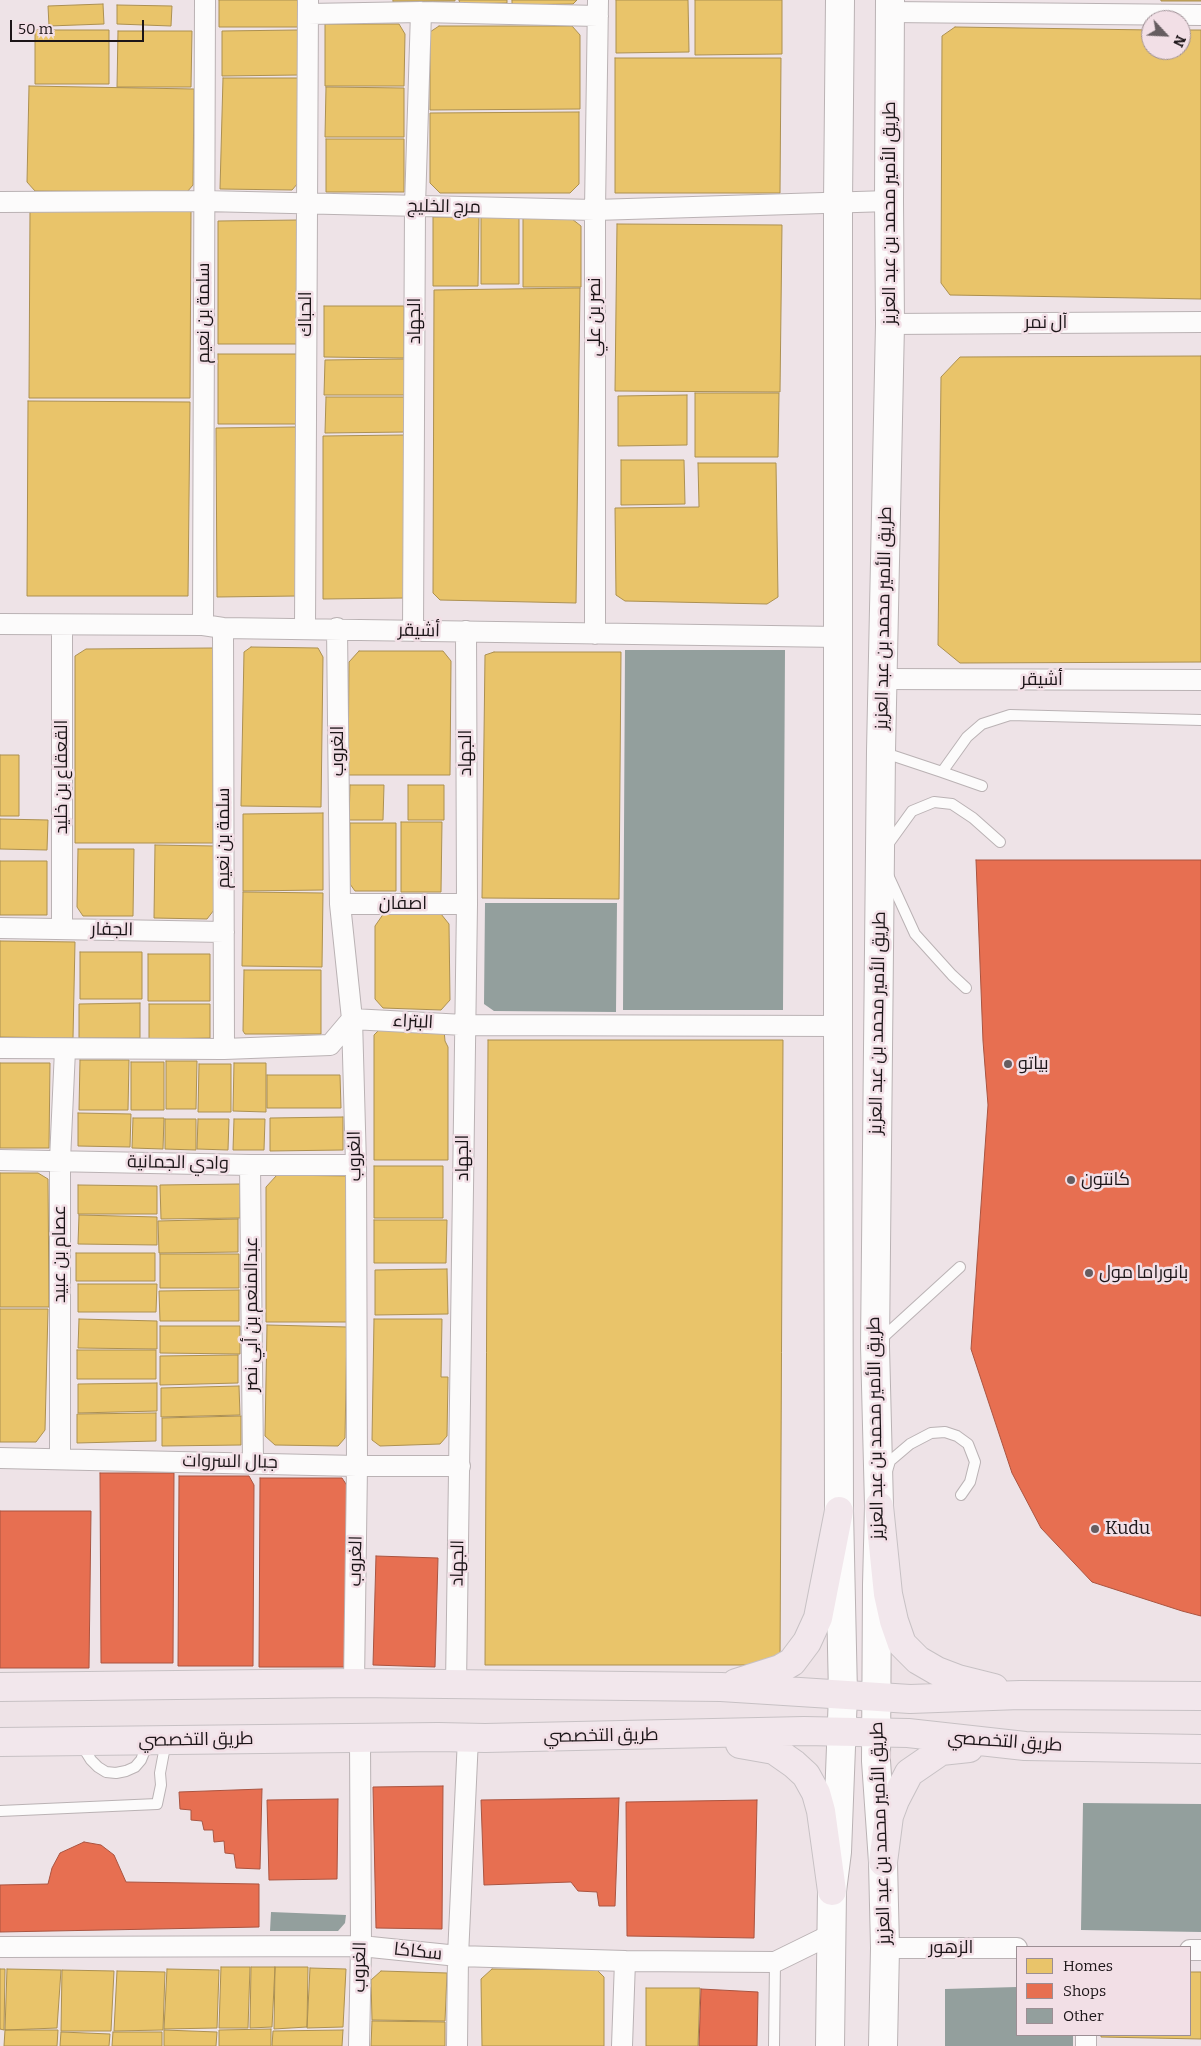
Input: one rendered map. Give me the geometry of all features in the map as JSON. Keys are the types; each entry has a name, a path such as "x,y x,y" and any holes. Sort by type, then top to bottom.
{"main road":[{"name":"طريق الأمير محمد بن عبد العزيز","path":"830,2046 830,1935 836,1852 843,1694 839,1511 838,1026 838,202 840,0"},
{"name":"طريق الأمير محمد بن عبد العزيز","path":"883,2046 885,1948 883,1862 876,1761 878,1732 876,1696 879,1506 874,1346 881,751 890,324 888,201 890,6"},
{"path":"838,938 879,937"},
{"path":"879,1506 888,1594 894,1621 902,1644 918,1660 943,1674 1020,1695"},
{"path":"721,1687 780,1669 792,1662 799,1654 814,1630 818,1618 839,1511"},
{"path":"0,1687 456,1684 721,1687 876,1696 893,1699 951,1699 1020,1695 1201,1696"},
{"path":"940,1737 905,1727 891,1727 887,1720 893,1713 951,1699"},
{"name":"طريق التخصصي","path":"0,1742 468,1738 804,1731 878,1732 1025,1746 1201,1749"},
{"path":"684,1734 774,1750 806,1775 816,1793 821,1811 832,1891"},
{"path":"883,1862 889,1816 895,1800 909,1773 920,1764 941,1751 956,1748 1025,1746"},
{"path":"836,1852 843,1825 845,1799 850,1792 862,1794 871,1842 883,1862"}],"street":[{"name":"سلمة بن نعيم","path":"203,625 205,0"},
{"path":"890,6 1143,7 1201,15"},
{"path":"308,7 421,12 598,8"},
{"name":"الحباك","path":"305,628 308,7"},
{"name":"نصر بن علي","path":"595,634 595,210 598,8"},
{"name":"الجهاد","path":"413,631 416,206 421,12"},
{"name":"مرج الخليج","path":"0,202 204,201 595,210 888,201"},
{"name":"آل نمر","path":"890,324 1201,322"},
{"name":"أشيقر","path":"0,624 203,625 224,628 338,628 413,631 839,638"},
{"name":"القعقاع بن خليد","path":"62,625 62,928"},
{"name":"سلمة بن نعيم","path":"224,628 224,1049"},
{"name":"الغروب","path":"338,628 340,904 352,1019 356,1165 357,1466 354,1684"},
{"name":"الجهاد","path":"456,1684 467,904 466,631"},
{"name":"أشيقر","path":"884,679 1201,680"},
{"name":"اصفان","path":"340,904 467,904"},
{"name":"الجفار","path":"0,928 224,932"},
{"path":"0,1048 65,1050 224,1049 330,1045 352,1019"},
{"name":"البتراء","path":"352,1019 464,1024 838,1026"},
{"name":"عصام بن عبيد","path":"60,1458 60,1160 65,1050"},
{"name":"وادي الجمانية","path":"0,1160 356,1165"},
{"name":"عبدالمنعم بن أبي نصر","path":"250,1165 253,1463"},
{"name":"جبال السروات","path":"0,1458 357,1466 460,1466"},
{"path":"457,2046 458,1956 468,1738"},
{"name":"الغروب","path":"359,2046 361,1946 360,1739"},
{"name":"سكاكا","path":"0,1947 361,1946 458,1956 625,1961 775,1962 830,1935"},
{"name":"الزهور","path":"885,1948 1016,1948"},
{"path":"622,2046 625,1961"}],"lane":[{"path":"942,772 967,737 982,724 1010,715 1201,720"},
{"path":"881,751 982,786"},
{"path":"966,988 915,934 880,855 912,811 934,802 952,804 973,818 1000,842"},
{"path":"874,1346 893,1326 960,1267"},
{"path":"879,1506 890,1461 910,1444 931,1433 945,1432 957,1436 968,1444 976,1462 970,1482 961,1496"},
{"path":"0,1811 157,1804 161,1785 156,1740"},
{"path":"774,2046 775,1962"}],"building: Homes":[{"path":"219,0 299,0 299,27 219,27"},
{"path":"393,0 455,0 455,1 393,2"},
{"path":"459,0 507,0 507,3 460,4"},
{"path":"512,0 577,0 573,4 512,5"},
{"path":"616,0 688,0 689,52 616,53"},
{"path":"695,0 782,0 782,54 695,55"},
{"path":"1201,0 1201,1 1161,1"},
{"path":"103,4 104,24 49,26 48,6"},
{"path":"117,5 172,6 171,26 117,24"},
{"path":"325,24 399,24 405,34 404,86 325,86"},
{"path":"439,26 572,26 580,35 580,109 430,110 430,32"},
{"path":"955,27 1141,30 1141,60 1191,60 1191,30 1201,30 1201,299 950,295 941,283 942,36"},
{"path":"35,30 109,30 109,84 35,84"},
{"path":"298,30 298,75 222,76 222,31"},
{"path":"118,31 192,31 191,87 117,87"},
{"path":"615,58 781,58 780,193 615,193"},
{"path":"223,78 299,78 298,183 292,190 220,189"},
{"path":"29,86 194,89 193,185 187,192 35,191 27,182"},
{"path":"326,87 404,88 404,137 325,137"},
{"path":"579,112 579,184 570,193 440,193 430,183 430,113"},
{"path":"326,139 404,139 404,192 326,192"},
{"path":"30,210 191,210 190,398 29,398"},
{"path":"433,217 479,217 478,286 433,286"},
{"path":"481,217 519,217 519,284 481,284"},
{"path":"523,218 572,219 581,226 581,287 523,287"},
{"path":"299,220 299,344 218,344 218,221"},
{"path":"617,224 782,225 780,392 615,391"},
{"path":"580,288 576,603 440,600 433,593 434,290"},
{"path":"324,306 404,306 404,358 324,357"},
{"path":"218,354 298,354 297,424 218,424"},
{"path":"1201,356 1201,662 960,663 938,645 941,377 960,357"},
{"path":"405,359 405,395 324,395 325,360"},
{"path":"695,393 779,393 778,457 695,457"},
{"path":"687,395 687,445 618,446 618,396"},
{"path":"326,397 406,397 406,432 325,433"},
{"path":"28,401 190,402 188,596 27,596"},
{"path":"296,427 297,596 217,597 216,428"},
{"path":"404,435 405,598 323,599 323,436"},
{"path":"621,460 684,460 685,504 621,505"},
{"path":"698,463 776,463 778,597 767,604 625,601 616,595 615,508 699,507"},
{"path":"251,647 318,648 323,657 321,807 241,806 244,652"},
{"path":"213,648 213,843 75,843 75,656 86,649"},
{"path":"359,651 443,651 451,661 450,775 348,775 349,662"},
{"path":"494,652 621,652 619,899 482,898 485,655"},
{"path":"0,755 19,755 19,816 0,816"},
{"path":"350,785 384,785 383,820 349,820"},
{"path":"408,785 444,785 444,820 408,820"},
{"path":"323,813 323,890 243,891 243,814"},
{"path":"0,819 48,820 47,850 0,849"},
{"path":"401,822 442,822 441,892 401,892"},
{"path":"350,823 396,823 396,891 355,891 350,884"},
{"path":"155,845 215,846 214,910 207,919 154,918"},
{"path":"78,849 134,849 133,916 83,916 77,907"},
{"path":"0,861 47,861 47,915 0,915"},
{"path":"243,892 323,893 322,967 242,966"},
{"path":"384,913 441,914 449,924 450,1000 441,1010 383,1008 375,999 375,926"},
{"path":"0,941 75,942 73,1038 0,1037"},
{"path":"80,952 142,952 142,999 80,999"},
{"path":"148,954 210,954 210,1001 148,1001"},
{"path":"244,970 321,970 321,1034 245,1034 243,1031"},
{"path":"140,1003 140,1038 79,1038 79,1004"},
{"path":"149,1004 210,1004 210,1038 149,1039"},
{"path":"382,1027 444,1030 445,1041 448,1047 448,1160 374,1160 374,1035"},
{"path":"488,1040 783,1040 780,1665 485,1665"},
{"path":"80,1060 129,1060 128,1110 79,1110"},
{"path":"166,1061 197,1061 196,1109 166,1109"},
{"path":"131,1062 164,1062 164,1110 131,1110"},
{"path":"0,1063 50,1063 49,1148 0,1148"},
{"path":"234,1063 266,1063 266,1112 233,1111"},
{"path":"199,1064 231,1064 231,1112 198,1112"},
{"path":"267,1075 340,1075 341,1108 267,1108"},
{"path":"78,1113 131,1114 130,1147 78,1146"},
{"path":"343,1117 343,1150 270,1151 270,1118"},
{"path":"133,1118 164,1118 163,1149 132,1148"},
{"path":"165,1119 196,1119 196,1150 165,1149"},
{"path":"198,1119 229,1119 228,1150 197,1149"},
{"path":"234,1119 265,1119 264,1150 233,1150"},
{"path":"374,1166 443,1166 443,1218 374,1218"},
{"path":"0,1173 38,1173 48,1179 49,1307 0,1307"},
{"path":"277,1175 350,1176 349,1322 266,1322 266,1187"},
{"path":"240,1184 240,1218 161,1219 160,1185"},
{"path":"78,1185 157,1186 157,1214 78,1214"},
{"path":"79,1215 157,1217 157,1245 78,1244"},
{"path":"238,1219 238,1252 159,1253 158,1221"},
{"path":"374,1220 447,1220 446,1263 374,1263"},
{"path":"76,1253 155,1253 155,1281 76,1281"},
{"path":"160,1254 239,1254 239,1288 160,1288"},
{"path":"447,1269 448,1314 375,1315 375,1270"},
{"path":"78,1284 157,1284 156,1312 78,1312"},
{"path":"239,1290 239,1321 160,1321 159,1291"},
{"path":"0,1309 48,1309 45,1430 36,1442 0,1442"},
{"path":"79,1319 157,1321 157,1349 78,1348"},
{"path":"374,1319 442,1319 441,1377 448,1377 447,1436 440,1444 380,1446 372,1440"},
{"path":"267,1325 347,1327 345,1438 338,1446 275,1445 265,1436"},
{"path":"160,1326 240,1326 240,1354 160,1353"},
{"path":"77,1350 156,1350 156,1379 77,1379"},
{"path":"238,1355 238,1383 160,1385 160,1356"},
{"path":"157,1383 157,1411 78,1413 78,1384"},
{"path":"239,1386 240,1415 161,1417 161,1388"},
{"path":"156,1413 156,1441 77,1443 77,1414"},
{"path":"241,1416 241,1445 162,1446 162,1418"},
{"path":"221,1967 250,1967 248,2028 219,2028"},
{"path":"251,1967 275,1967 272,2027 250,2028"},
{"path":"275,1967 308,1967 307,2027 274,2029"},
{"path":"310,1968 346,1969 343,2027 307,2028"},
{"path":"0,1969 5,1969 4,2030 0,2029"},
{"path":"7,1969 61,1970 57,2028 5,2030"},
{"path":"167,1969 219,1970 217,2028 164,2029"},
{"path":"492,1969 597,1970 604,1977 604,2046 482,2046 481,1979"},
{"path":"62,1970 114,1971 111,2031 61,2031"},
{"path":"117,1971 165,1972 163,2030 114,2031"},
{"path":"381,1971 447,1973 445,2021 372,2020 371,1980"},
{"path":"1191,1972 1201,1972 1201,2039 1101,2037 1191,2036"},
{"path":"646,1988 700,1988 698,2046 646,2046"},
{"path":"372,2021 445,2022 445,2046 371,2046"},
{"path":"271,2029 271,2046 219,2046 219,2030"},
{"path":"5,2030 58,2030 57,2046 4,2046"},
{"path":"164,2030 217,2032 216,2046 164,2046"},
{"path":"343,2030 342,2046 272,2046 273,2031"},
{"path":"61,2032 110,2034 109,2046 60,2046"},
{"path":"113,2032 162,2032 162,2046 112,2046"}],"building: Shops":[{"name":"بانوراما مول","path":"976,860 1201,860 1201,1616 1092,1582 1041,1528 1012,1473 971,1349 988,1105 983,1041"},
{"path":"100,1473 174,1473 173,1663 101,1663"},
{"path":"179,1476 249,1476 254,1485 253,1666 178,1666"},
{"path":"260,1478 342,1478 348,1487 346,1667 259,1667"},
{"path":"0,1511 91,1511 89,1668 0,1668"},
{"path":"376,1556 438,1558 435,1667 373,1665"},
{"path":"443,1786 442,1929 376,1928 373,1787"},
{"path":"262,1789 260,1869 236,1868 234,1854 225,1853 224,1841 214,1842 213,1830 204,1830 202,1821 191,1820 191,1810 180,1809 179,1792"},
{"path":"619,1798 615,1906 599,1906 597,1892 578,1891 571,1882 484,1885 481,1800"},
{"path":"338,1799 337,1879 269,1880 267,1800"},
{"path":"757,1800 754,1938 627,1936 626,1802"},
{"path":"84,1842 101,1845 114,1855 126,1882 259,1884 259,1927 0,1932 0,1885 48,1884 52,1868 60,1853"},
{"path":"701,1989 758,1992 757,2046 699,2046"}],"building: Other":[{"path":"625,650 785,650 783,1010 623,1010"},
{"path":"485,903 617,903 616,1012 494,1011 484,1004"},
{"path":"1083,1803 1201,1804 1201,1932 1081,1930"},
{"path":"271,1912 346,1915 345,1923 338,1931 270,1931"},
{"path":"1016,1987 1016,2036 1073,2036 1073,2046 945,2046 945,1989"}],"place":[{"name":"بياتو","path":"1008,1064"},
{"name":"كانتون","path":"1071,1180"},
{"name":"بانوراما مول","path":"1089,1273"},
{"name":"Kudu","path":"1095,1529"}]}
